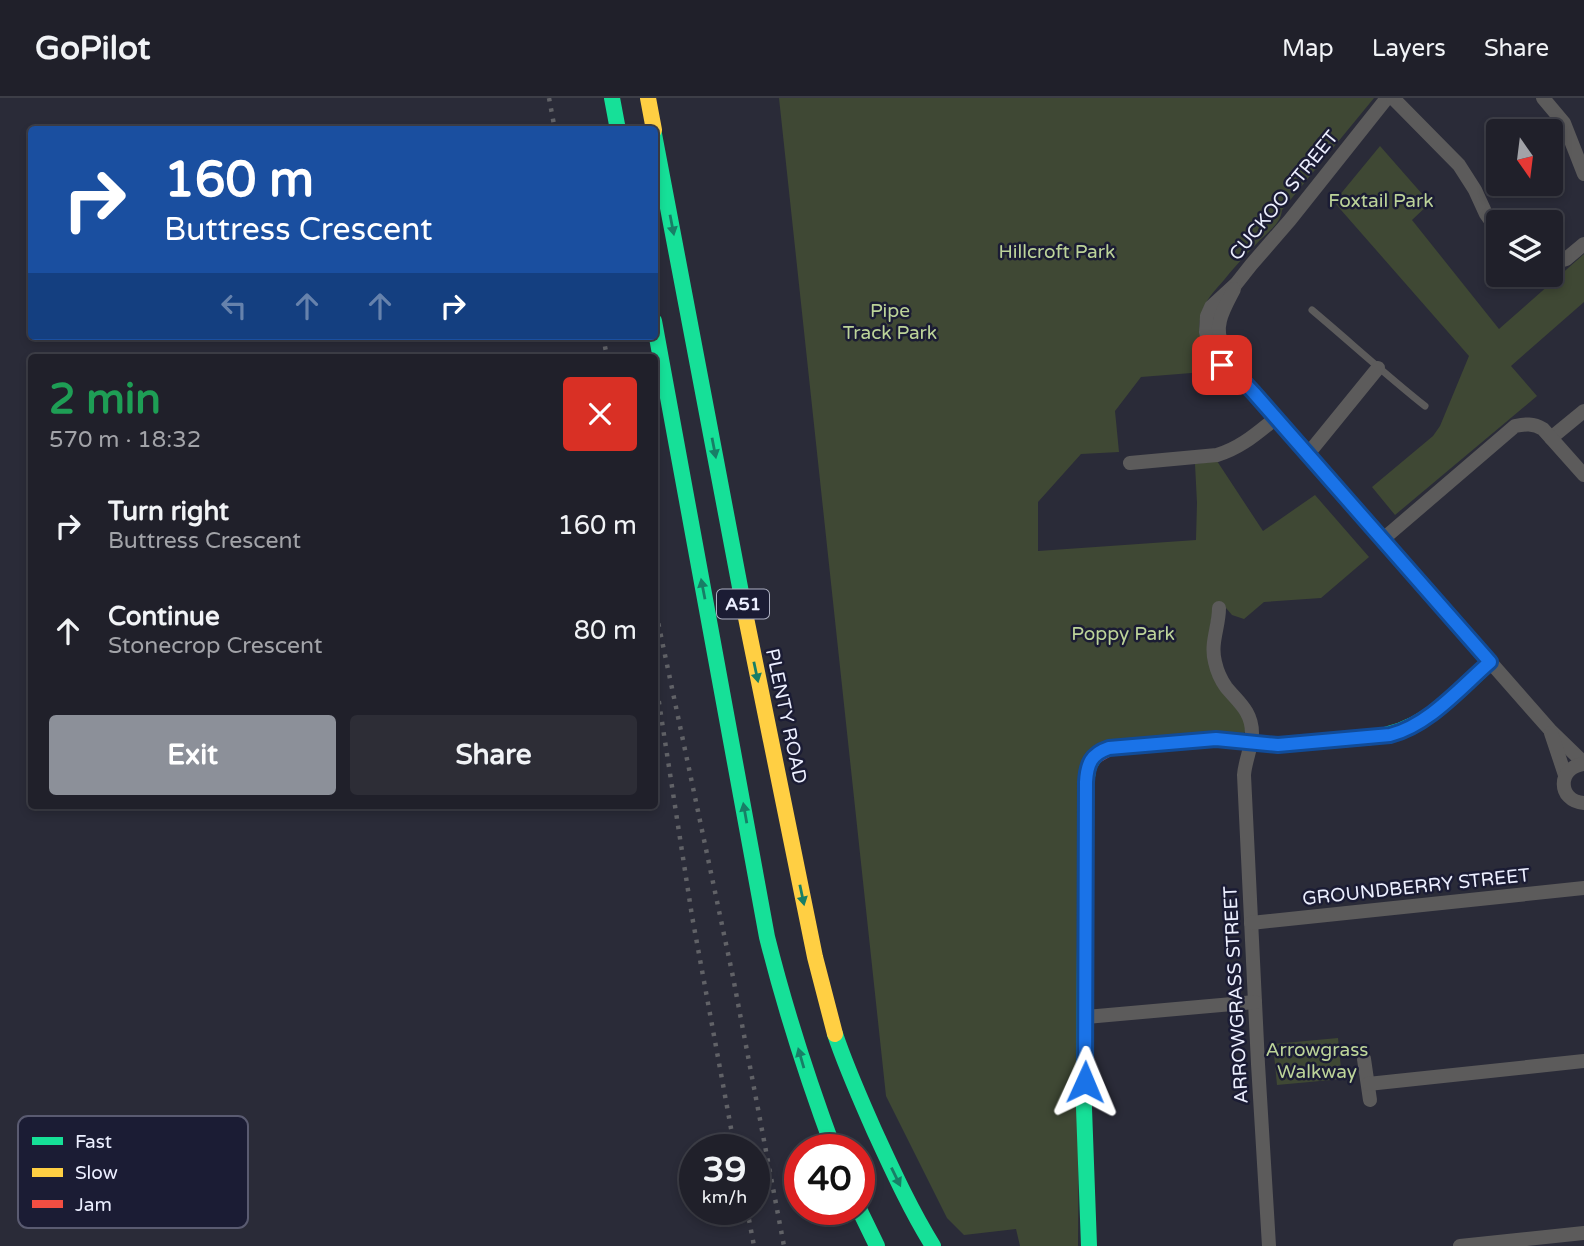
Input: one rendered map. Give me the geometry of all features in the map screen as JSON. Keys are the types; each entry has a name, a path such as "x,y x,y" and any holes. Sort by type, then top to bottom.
{"main road":[{"path":"612,98 617,126"},
{"name":"PLENTY ROAD","path":"648,98 653,126"},
{"name":"PLENTY ROAD","path":"658,153 748,630 815,957 847,1070 916,1218 933,1246"},
{"name":"A51","path":"657,340 767,937 807,1077 828,1134"},
{"path":"1089,1246 1084,1108 1086,782 1091,758 1102,750 1115,747 1216,739 1278,745 1375,737 1402,732 1421,722 1490,662"},
{"path":"867,1225 877,1246"}],"street":[{"name":"CUCKOO STREET","path":"1276,418 1240,378 1223,346 1212,332 1236,284 1387,98"},
{"path":"1393,98 1459,165 1486,214"},
{"path":"1543,98 1564,123 1584,174"},
{"path":"1563,260 1584,244"},
{"path":"1308,454 1378,368"},
{"path":"1551,438 1584,411"},
{"path":"1129,461 1217,455 1241,445 1276,418 1551,731 1584,763"},
{"path":"1382,540 1512,428 1521,425 1536,425 1584,475"},
{"name":"ARROWGRASS STREET","path":"1219,608 1213,639 1215,662 1226,687 1247,711 1252,733 1244,775 1269,1246"},
{"path":"1551,731 1565,775"},
{"path":"1582,806 1565,792 1563,783 1565,775 1573,766 1584,763"},
{"name":"GROUNDBERRY STREET","path":"1251,923 1584,888"},
{"path":"1086,1017 1255,1002"},
{"path":"1364,1059 1370,1100"},
{"path":"1368,1084 1584,1061"},
{"path":"1460,1246 1584,1233"}],"lane":[{"path":"1312,310 1425,406"}],"green space":[{"path":"779,98 1374,98 1282,210 1274,226 1207,301 1200,320 1200,338 1217,371 1141,377 1115,411 1119,452 1081,454 1038,502 1038,551 1196,540 1195,464 1217,461 1263,531 1315,495 1369,557 1321,598 1264,602 1244,619 1232,615 1226,608 1213,609 1208,640 1243,714 1246,731 1242,735 1106,742 1081,776 1078,1246 1020,1246 1016,1229 964,1235 947,1218 886,1096"},
{"name":"Foxtail Park","path":"1380,146 1430,203 1412,220 1499,329 1547,287 1563,287 1563,273 1584,254 1584,302 1511,366 1537,396 1395,515 1372,487 1433,436 1440,426 1469,356 1334,202"},
{"name":"Arrowgrass Walkway","path":"1338,1038 1342,1079 1277,1085 1273,1044"}],"railway":[{"path":"549,98 554,126"},
{"path":"604,340 606,354"},
{"path":"658,622 733,977 784,1246"},
{"path":"658,696 692,916 732,1134"},
{"path":"750,1225 754,1246"}],"traffic: fast":[{"path":"612,98 617,126"},
{"path":"658,155 743,603"},
{"path":"657,340 767,937 797,1044 828,1134"},
{"path":"1372,737 1390,734 1422,720 1450,699 1490,662"},
{"path":"1089,1246 1084,1108 1086,782 1089,765 1095,756"},
{"path":"835,1034 881,1145 933,1246"},
{"path":"867,1225 877,1246"}],"traffic: slow":[{"path":"648,98 653,126"},
{"path":"743,603 815,957 835,1034"}],"traffic: jam":[{"path":"1095,756 1109,748 1216,739 1278,745 1372,737"}],"route":[{"path":"1085,1082 1086,782 1091,758 1109,748 1216,739 1278,745 1390,735 1421,722 1490,662 1254,393 1222,365"}],"park label":[{"name":"Hillcroft Park","path":"1057,251"},
{"name":"Pipe Track Park","path":"890,321"},
{"name":"Poppy Park","path":"1123,633"}]}
